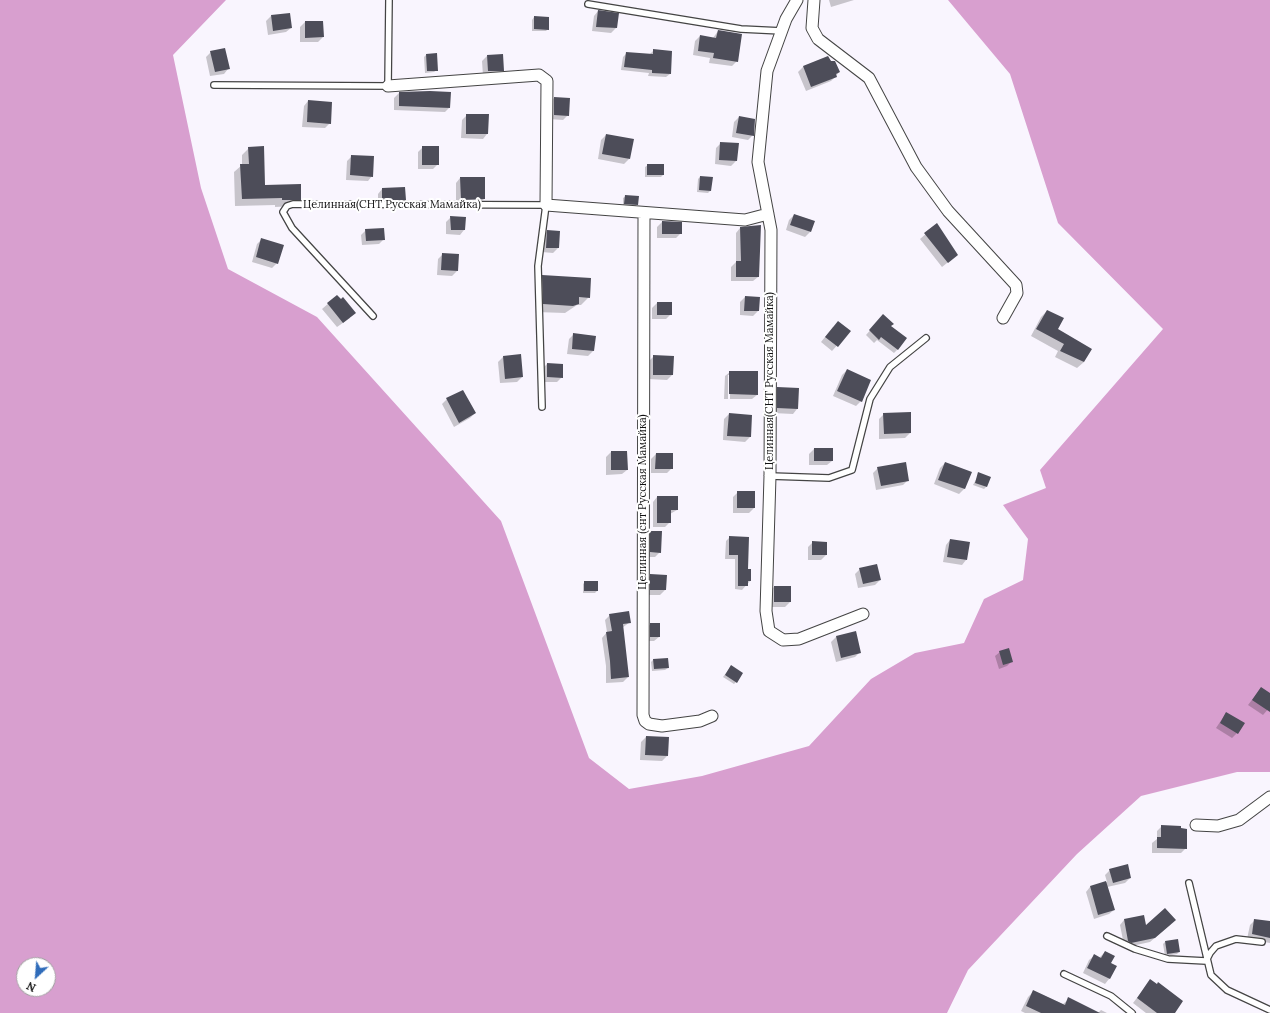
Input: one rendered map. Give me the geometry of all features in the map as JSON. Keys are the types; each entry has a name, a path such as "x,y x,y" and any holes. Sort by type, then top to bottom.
{"street":[{"name":"Целинная(СНТ Русская Мамайка)","path":"770,476 771,230 758,162 767,71 782,31 797,0"},
{"path":"814,0 812,28 818,39 869,78 916,167 948,211 995,260 1016,285 1017,292 1003,318"},
{"path":"388,86 539,75 547,81 546,205"},
{"name":"Целинная(СНТ Русская Мамайка)","path":"546,205 745,220 768,214"},
{"name":"Целинная (снт Русская Мамайка)","path":"644,213 643,715 645,721 649,724 662,726 700,721 712,716"},
{"path":"770,476 766,611 769,631 783,640 799,639 863,614"},
{"path":"1196,825 1218,826 1239,820 1270,797"}],"lane":[{"path":"214,85 388,86 389,0"},
{"path":"588,4 741,28 782,31"},
{"name":"Целинная(СНТ Русская Мамайка)","path":"373,316 292,228 283,212 287,206 293,204 546,205"},
{"path":"542,407 538,266 546,205"},
{"name":"Целинная(СНТ Русская Мамайка)","path":"770,476 829,478 852,470 870,399 890,367 926,338"},
{"path":"1189,883 1206,961 1211,975 1227,990 1270,1010"},
{"path":"1107,936 1135,949 1168,959 1206,961"},
{"path":"1206,961 1210,952 1216,946 1236,939 1262,942"},
{"path":"1064,974 1111,996 1132,1013"}],"shaded area":[{"path":"0,0 226,0 173,55 201,188 228,269 317,317 501,521 589,758 629,789 702,776 809,746 871,679 915,653 964,643 984,599 1023,580 1028,539 1003,505 1046,488 1040,470 1163,329 1058,223 1010,74 948,0 1270,0 1270,772 1237,772 1141,796 1077,854 968,970 947,1013 0,1013"}],"building":[{"path":"598,10 619,13 617,28 596,27"},
{"path":"290,13 292,28 273,31 271,15"},
{"path":"534,16 549,17 549,30 534,29"},
{"path":"305,21 323,21 324,37 305,38"},
{"path":"718,30 742,34 738,62 713,58 714,53 698,51 700,35 716,38"},
{"path":"225,48 230,69 215,72 210,51"},
{"path":"653,49 672,51 671,74 652,73 652,70 624,67 626,52 653,54"},
{"path":"437,53 438,71 427,71 426,54"},
{"path":"503,54 504,71 488,71 487,55"},
{"path":"828,56 831,61 835,61 840,72 836,74 837,77 811,87 803,66"},
{"path":"399,92 451,92 450,108 399,106"},
{"path":"554,97 570,98 569,116 554,115"},
{"path":"308,100 332,102 331,124 307,122"},
{"path":"466,114 489,114 488,134 466,134"},
{"path":"739,116 755,119 754,136 736,133"},
{"path":"606,134 634,139 630,159 602,154"},
{"path":"720,142 739,143 737,161 719,160"},
{"path":"264,146 265,185 301,184 301,200 282,200 282,198 242,199 240,164 249,164 248,147"},
{"path":"422,146 439,146 439,165 422,165"},
{"path":"351,155 374,156 373,177 350,175"},
{"path":"647,164 664,164 664,175 647,175"},
{"path":"700,176 713,177 711,191 699,190"},
{"path":"460,177 485,177 485,199 461,200"},
{"path":"405,187 406,200 382,200 382,188"},
{"path":"625,195 639,196 638,205 624,204"},
{"path":"794,214 815,221 811,232 790,225"},
{"path":"450,216 466,217 465,230 451,230"},
{"path":"662,221 682,222 682,234 662,234"},
{"path":"937,223 958,255 948,263 924,233"},
{"path":"761,225 759,277 736,277 736,261 741,261 740,227"},
{"path":"384,228 385,240 366,241 365,229"},
{"path":"547,230 560,231 559,248 546,248"},
{"path":"261,238 284,245 278,264 256,257"},
{"path":"442,253 459,254 458,271 441,270"},
{"path":"542,275 591,278 590,298 579,297 579,304 573,306 543,304"},
{"path":"337,295 341,299 343,297 356,313 343,323 327,303"},
{"path":"745,296 760,297 759,311 744,311"},
{"path":"657,302 672,302 672,315 657,315"},
{"path":"1047,310 1064,318 1058,329 1092,349 1084,362 1060,351 1064,344 1036,329"},
{"path":"883,314 894,324 891,326 907,338 898,350 881,337 879,340 869,330"},
{"path":"838,321 851,331 838,347 825,337"},
{"path":"573,333 596,336 594,351 572,349"},
{"path":"521,354 523,377 505,379 503,356"},
{"path":"653,355 674,356 673,375 653,375"},
{"path":"547,363 563,364 563,378 547,377"},
{"path":"847,369 871,380 862,402 837,391"},
{"path":"729,371 758,371 758,395 729,394"},
{"path":"777,387 799,388 798,409 777,408"},
{"path":"463,390 476,413 459,423 446,398"},
{"path":"911,412 911,433 884,434 883,413"},
{"path":"729,413 752,415 751,437 727,436"},
{"path":"814,448 833,448 833,461 814,461"},
{"path":"611,451 627,451 628,470 611,470"},
{"path":"656,453 673,453 673,469 655,469"},
{"path":"906,462 909,481 881,486 877,467"},
{"path":"945,462 972,472 965,489 938,480"},
{"path":"978,472 991,477 987,487 975,483"},
{"path":"737,491 755,491 755,508 737,508"},
{"path":"657,496 678,496 678,510 671,510 671,523 657,523"},
{"path":"650,531 662,531 661,553 650,552"},
{"path":"729,536 749,537 748,569 751,569 751,581 748,581 748,586 738,586 738,555 729,555"},
{"path":"950,539 970,542 967,560 947,557"},
{"path":"812,541 827,542 827,555 812,555"},
{"path":"877,564 881,580 863,584 859,568"},
{"path":"650,574 667,575 666,590 650,590"},
{"path":"584,581 598,581 598,591 584,591"},
{"path":"774,586 791,586 791,602 774,602"},
{"path":"629,611 631,623 623,624 629,677 611,679 606,632 612,631 609,614"},
{"path":"650,623 660,623 660,637 650,637"},
{"path":"856,631 861,653 841,658 836,636"},
{"path":"1009,648 1013,662 1003,665 999,651"},
{"path":"668,658 669,668 654,669 653,659"},
{"path":"731,665 743,673 737,683 725,675"},
{"path":"1261,687 1270,693 1270,712 1252,700"},
{"path":"1226,712 1245,723 1238,734 1220,723"},
{"path":"646,736 669,737 668,756 645,755"},
{"path":"1161,825 1181,826 1181,828 1187,829 1187,849 1157,848 1157,837 1161,837"},
{"path":"1128,864 1131,878 1113,883 1109,869"},
{"path":"1106,881 1115,910 1098,915 1090,886"},
{"path":"1165,908 1176,920 1155,938 1131,943 1128,941 1124,919 1144,915 1146,925"},
{"path":"1254,919 1270,921 1270,938 1252,934"},
{"path":"1178,939 1180,952 1167,954 1165,941"},
{"path":"1105,951 1115,956 1111,963 1117,966 1110,979 1087,968 1094,954 1101,958"},
{"path":"1150,979 1157,984 1158,982 1183,1001 1175,1013 1157,1013 1137,998"},
{"path":"1033,990 1065,1005 1068,997 1100,1013 1041,1013 1026,1006"}]}
